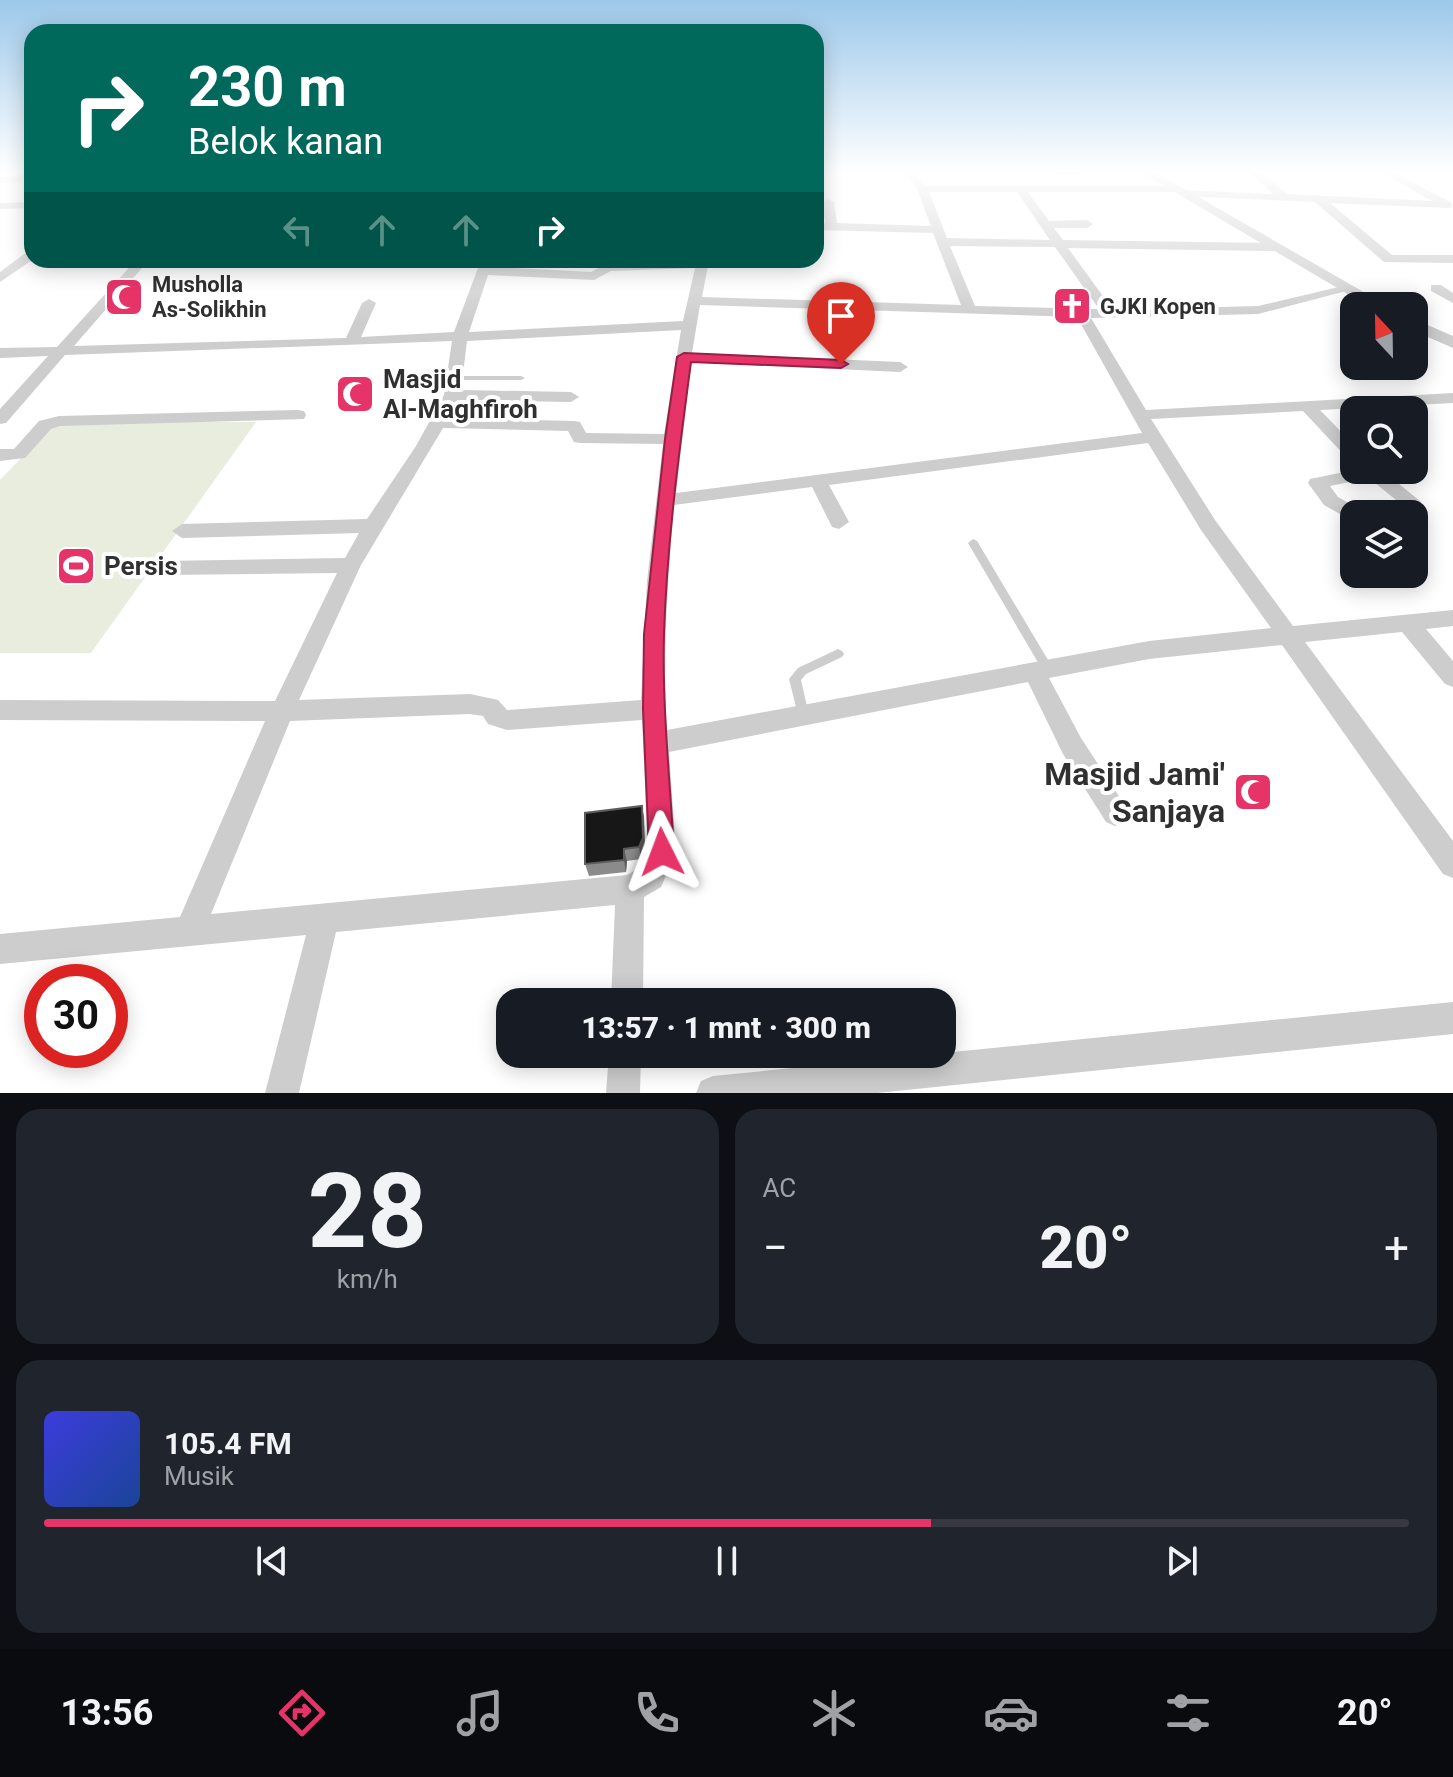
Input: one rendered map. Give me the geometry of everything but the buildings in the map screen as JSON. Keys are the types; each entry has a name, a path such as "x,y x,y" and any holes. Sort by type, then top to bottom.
{"street":[{"path":"831,222 831,226"},
{"path":"935,222 969,309"},
{"path":"1042,222 1109,314"},
{"path":"1232,222 1353,292"},
{"path":"1345,222 1389,259 1453,259"},
{"path":"1044,225 1087,224"},
{"path":"824,226 1057,244 1274,247"},
{"path":"1107,231 1119,245"},
{"path":"1197,247 1211,264"},
{"path":"0,257 24,256"},
{"path":"0,278 24,260"},
{"path":"0,419 136,268"},
{"path":"190,929 282,711 351,565 372,526 438,423 454,387 460,337 484,268"},
{"path":"506,268 589,276 601,274 607,268"},
{"path":"0,949 630,889 651,877 662,852 654,709 656,594 672,439 701,268"},
{"path":"1436,288 1453,299"},
{"path":"693,301 1109,314 1258,310 1347,289"},
{"path":"351,342 369,303"},
{"path":"1082,314 1208,525 1453,864"},
{"path":"0,353 351,342 689,325"},
{"path":"1428,331 1453,343"},
{"path":"684,357 900,367"},
{"path":"454,387 571,397"},
{"path":"1141,415 1453,398"},
{"path":"1308,407 1340,440"},
{"path":"4,459 22,451 45,425 54,421 298,415"},
{"path":"438,423 574,426 580,438 672,439"},
{"path":"666,500 1153,437"},
{"path":"1340,478 1317,483 1340,509"},
{"path":"817,479 839,522"},
{"path":"1388,484 1409,500"},
{"path":"182,531 372,526"},
{"path":"162,568 351,565"},
{"path":"656,743 1149,650 1453,618"},
{"path":"1408,624 1453,677"},
{"path":"1040,669 1072,746 1115,813"},
{"path":"0,710 282,711 470,704 490,707 497,717 507,720 654,709"},
{"path":"627,988 630,889"},
{"path":"282,1093 325,916"},
{"path":"713,1093 1453,1018"},
{"path":"623,1093 624,1068"}],"lane":[{"path":"398,389 454,387 521,378"},
{"path":"973,543 1040,669"},
{"path":"803,715 795,679 802,671 838,654"}],"shaded area":[{"name":"Persis","path":"56,422 256,422 91,653 0,653 0,480"}],"place":[{"name":"Musholla As-Solikhin","path":"124,297"},
{"name":"GJKI Kopen","path":"1072,306"},
{"name":"Masjid Al-Maghfiroh","path":"355,394"},
{"name":"Persis","path":"76,566"},
{"name":"Masjid Jami' Sanjaya","path":"1253,792"}],"route":[{"path":"662,852 654,709 654,634 672,439 684,357 841,364"}]}
